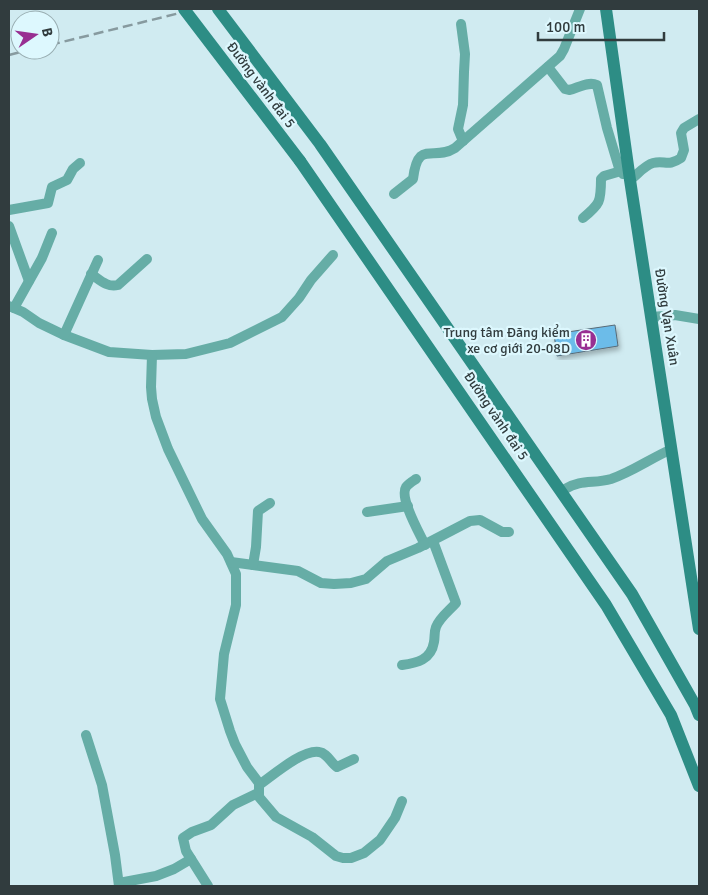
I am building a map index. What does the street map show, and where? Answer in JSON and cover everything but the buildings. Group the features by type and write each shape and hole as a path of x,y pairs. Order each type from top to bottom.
{"main road":[{"name":"Đường vành đai 5","path":"184,9 300,161 606,605 671,715 699,786"},
{"name":"Đường vành đai 5","path":"218,9 320,144 632,594 699,715"},
{"name":"Đường Vạn Xuân","path":"607,14 626,175 652,317 699,629"}],"street":[{"path":"394,194 413,179 414,167 420,156 431,152 451,150 560,56 580,9"},
{"path":"461,24 465,54 463,105 458,129 463,141"},
{"path":"548,67 565,89 569,90 594,83 597,85 607,128 626,175"},
{"path":"583,218 599,202 601,179 604,176 626,175 651,163 669,164 681,158 684,150 681,133 684,128 699,119"},
{"path":"9,210 48,204 52,187 67,180 73,169 80,164"},
{"path":"9,226 29,281"},
{"path":"52,233 42,258 11,307 64,335 110,352 152,355 186,354 230,343 282,317 333,255"},
{"path":"91,274 107,284 112,286 118,285 146,259"},
{"path":"64,335 98,260"},
{"path":"652,317 675,316 699,319"},
{"path":"152,355 152,399 156,418 168,450 202,519 220,542 232,562 236,574 236,605 224,654 220,699 230,731 258,789 259,797 276,817 312,837 336,856 343,858 351,858 364,853 380,840 395,818 402,800"},
{"path":"565,489 573,484 609,479 672,449"},
{"path":"402,665 416,664 429,655 433,646 436,625 456,602 429,543 410,516 404,491 416,479"},
{"path":"253,565 258,512 270,503"},
{"path":"366,512 408,506"},
{"path":"232,562 298,571 321,583 351,583 366,579 387,561 475,520 480,520 502,532 509,532"},
{"path":"86,735 102,785 119,885 174,870 191,859"},
{"path":"208,886 191,859 184,843 183,838 186,835 211,825 289,764 313,752 324,754 338,767 354,759"}],"railway":[{"path":"60,43 196,9"}],"place":[{"name":"Trung tâm Đăng kiểm xe cơ giới 20-08D","path":"586,340"}]}
